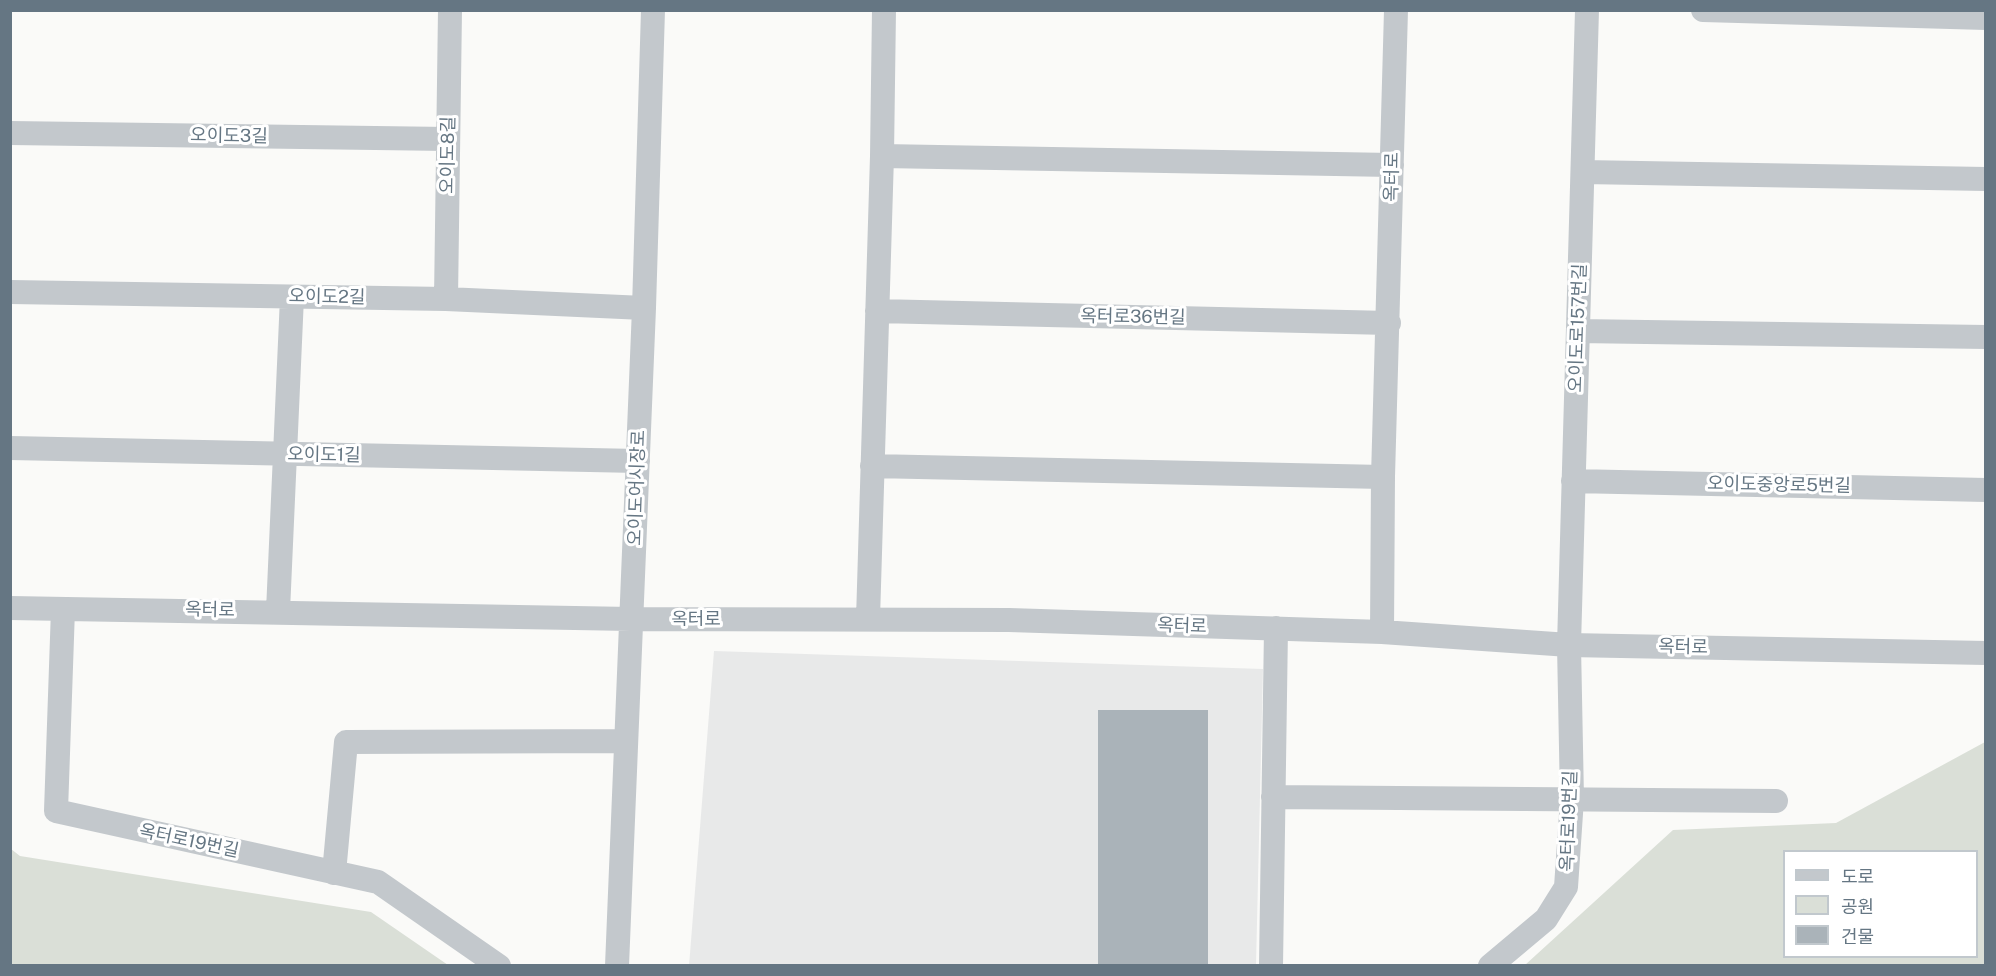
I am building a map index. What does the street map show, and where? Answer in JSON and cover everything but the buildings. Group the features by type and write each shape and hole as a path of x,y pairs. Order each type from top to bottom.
{"street":[{"name":"오이도8길","path":"446,299 450,10"},
{"name":"오이도어시장로","path":"617,966 644,308 653,10"},
{"path":"868,619 882,156 884,10"},
{"name":"옥터로","path":"1382,632 1383,477 1396,10"},
{"name":"오이도로157번길","path":"1569,645 1587,10"},
{"path":"1703,10 1986,18"},
{"name":"오이도3길","path":"10,133 448,139"},
{"path":"882,156 1392,165"},
{"path":"1583,172 1986,179"},
{"name":"오이도2길","path":"10,292 446,299 644,308"},
{"path":"278,611 292,297"},
{"name":"옥터로36번길","path":"877,312 1389,323"},
{"path":"1578,331 1986,337"},
{"name":"오이도1길","path":"10,448 638,461"},
{"path":"872,466 1383,477"},
{"name":"오이도중앙로5번길","path":"1573,480 1986,490"},
{"name":"옥터로","path":"10,608 631,619 1009,620 1382,632 1569,645 1986,653"},
{"name":"옥터로19번길","path":"63,609 56,812 378,882 499,966"},
{"path":"1271,966 1276,628"},
{"name":"옥터로19번길","path":"1491,966 1546,919 1566,887 1572,799 1569,645"},
{"path":"334,873 346,742 626,741"},
{"path":"1273,797 1776,801"}],"shaded area":[{"path":"714,651 1263,669 1256,965 689,966"}],"green space":[{"path":"1985,742 1985,965 1525,965 1673,830 1836,823"},
{"path":"11,849 20,856 371,912 448,965 11,965"}]}
